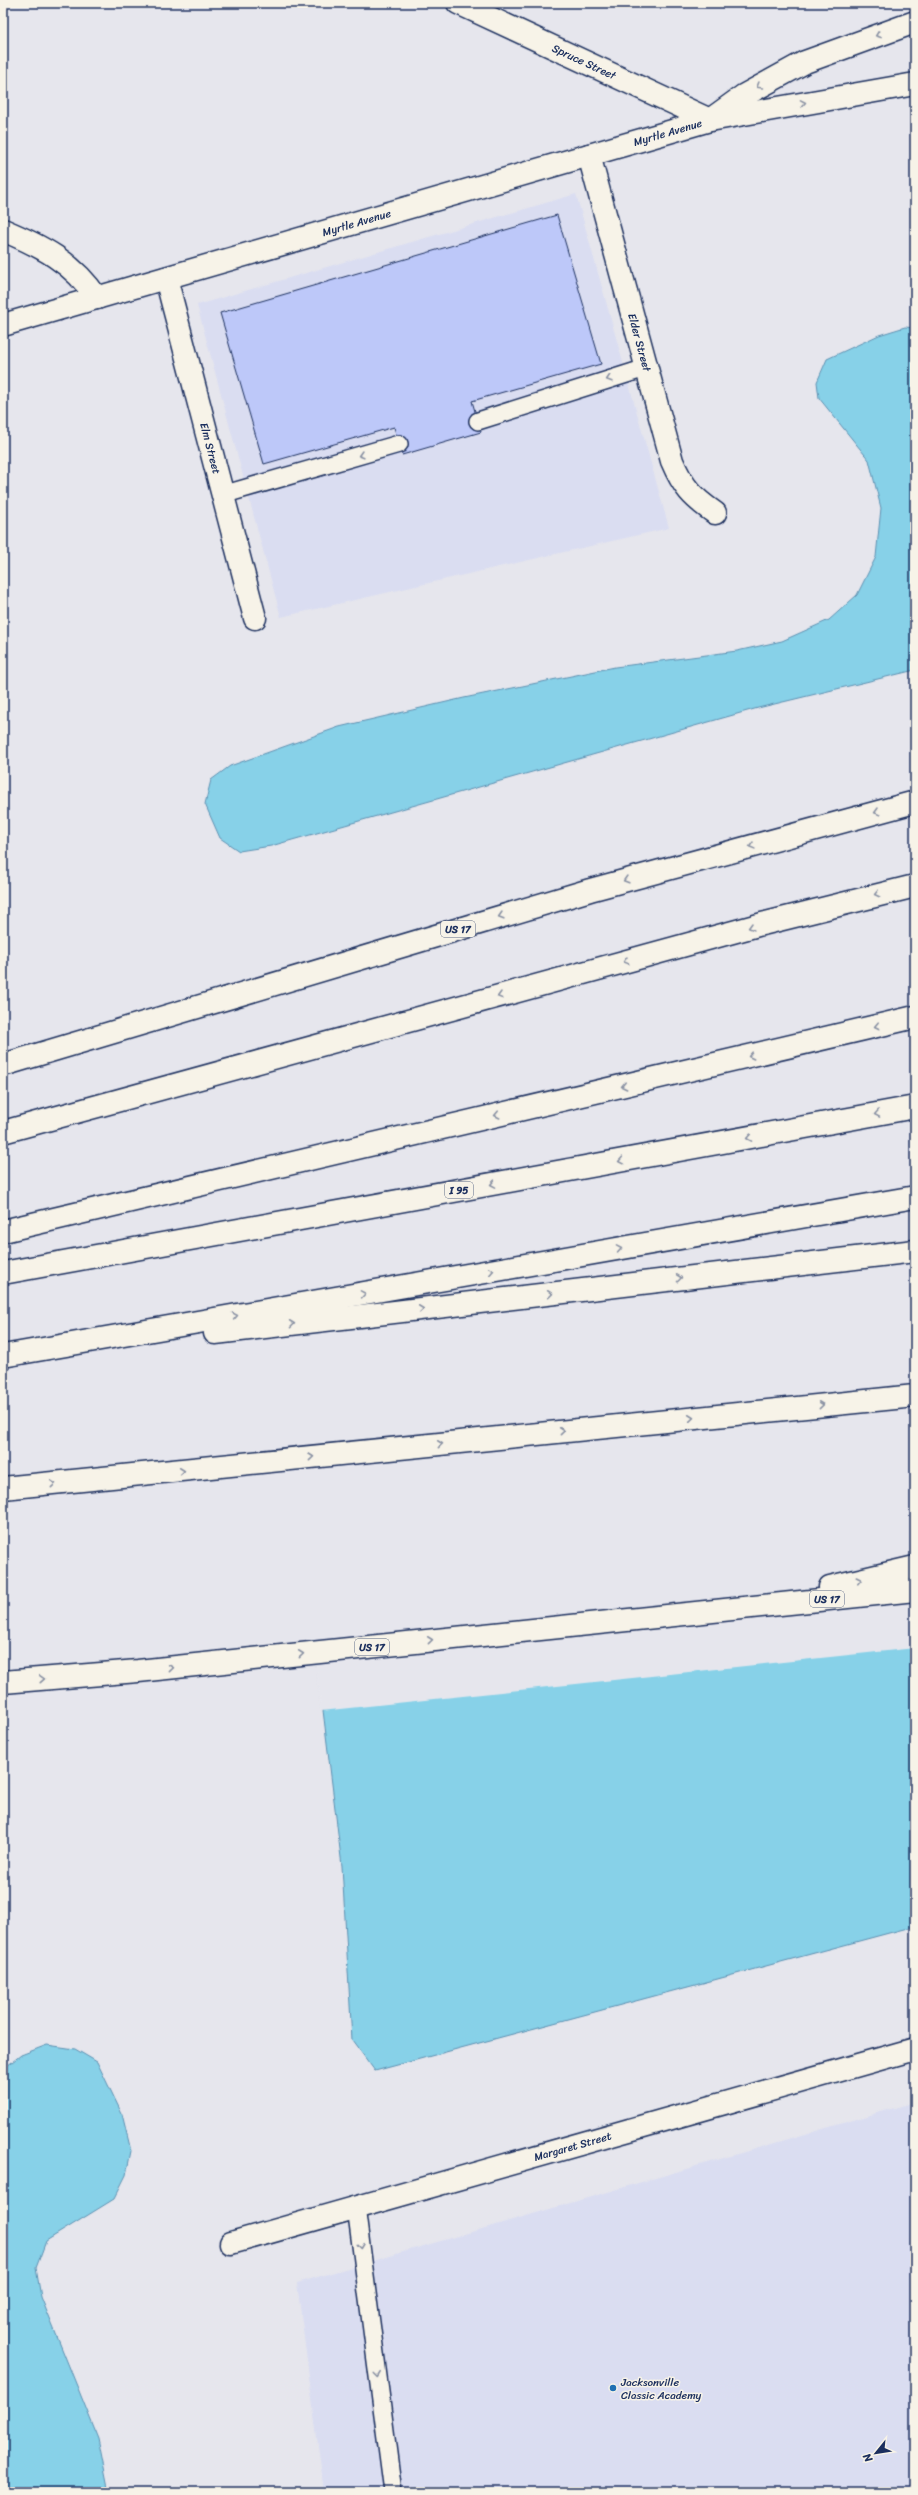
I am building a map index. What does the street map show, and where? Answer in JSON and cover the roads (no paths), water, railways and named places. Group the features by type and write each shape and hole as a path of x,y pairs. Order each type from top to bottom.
{"main road":[{"name":"Spruce Street","path":"458,3 710,120"},
{"name":"Myrtle Avenue","path":"710,120 743,96 806,62 915,22"},
{"name":"Myrtle Avenue","path":"3,326 710,120 915,84"},
{"name":"Elder Street","path":"588,155 672,461 681,481 694,498 715,513"},
{"path":"3,230 37,245 62,259 82,277 97,298"},
{"name":"Elm Street","path":"166,278 255,618"},
{"name":"US 17","path":"3,1065 590,890 915,802"},
{"path":"3,1132 762,924 915,886"},
{"path":"3,1230 915,1017"},
{"name":"I 95","path":"3,1273 915,1107"},
{"path":"3,1357 915,1197"},
{"path":"3,1357 915,1251"},
{"path":"8,1488 915,1396"},
{"path":"740,1608 915,1567"},
{"name":"US 17","path":"3,1682 138,1671 915,1590"},
{"name":"Margaret Street","path":"230,2243 915,2049"}],"lane":[{"path":"478,421 646,368"},
{"path":"222,495 399,444"},
{"path":"356,2207 393,2492"}],"water":[{"path":"905,327 915,328 915,670 758,708 271,846 239,851 220,838 205,804 211,780 230,766 339,727 464,698 615,667 737,651 782,641 829,620 857,595 876,557 881,508 869,460 819,398 817,382 827,359 879,335"},
{"path":"915,1581 915,1926 375,2071 352,2040 342,1866 317,1661"},
{"path":"47,2045 75,2049 97,2062 122,2114 131,2151 126,2175 114,2199 46,2241 36,2268 41,2297 98,2438 109,2492 3,2492 3,2069 21,2055"}],"place":[{"name":"Jacksonville Classic Academy","path":"613,2388"}]}
